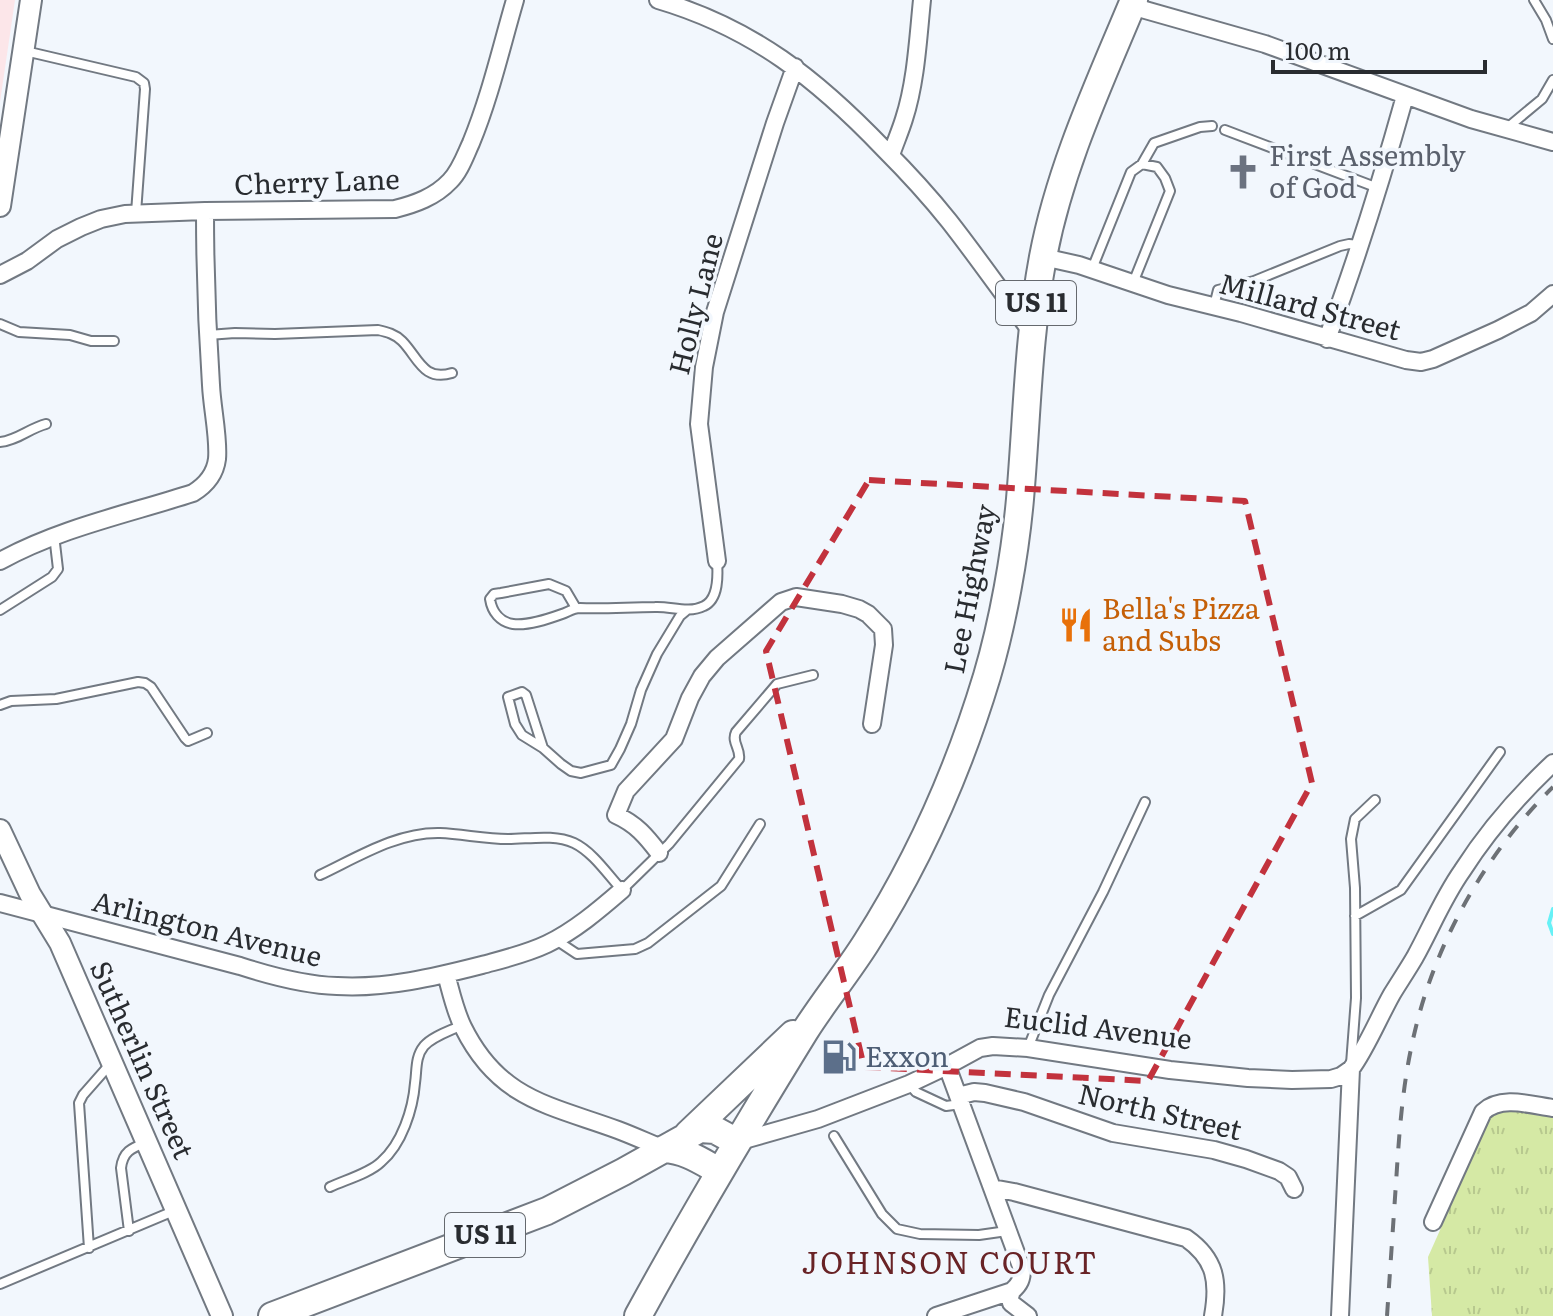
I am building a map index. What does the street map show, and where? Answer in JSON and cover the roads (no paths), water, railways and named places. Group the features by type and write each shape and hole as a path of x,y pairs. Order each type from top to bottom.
{"main road":[{"name":"Lee Highway","path":"638,1316 719,1171 820,1008 868,941 935,817 955,768 988,673 1001,619 1016,531 1033,334 1043,257 1071,154 1133,3"},
{"path":"688,1134 820,1008"},
{"path":"688,1134 700,1129 715,1130 737,1142"},
{"name":"US 11","path":"272,1316 547,1211 688,1134"},
{"path":"664,1149 684,1152 719,1171"}],"street":[{"path":"0,206 31,0"},
{"name":"Cherry Lane","path":"0,275 27,261 57,239 101,219 136,213 395,209 434,195 452,179 467,152 488,95 515,0"},
{"path":"658,0 728,27 795,67 822,88 891,155 950,222 1033,334"},
{"path":"891,155 905,118 912,86 922,0"},
{"path":"1133,3 1265,44 1471,119 1553,142"},
{"name":"Holly Lane","path":"717,561 699,424 704,367 715,312 795,67"},
{"path":"1327,339 1361,246 1405,96"},
{"path":"0,561 54,535 193,493 209,481 215,471 217,455 205,277 205,211"},
{"name":"Millard Street","path":"1043,257 1168,295 1421,362 1498,330 1531,313 1553,294"},
{"path":"659,853 640,829 616,815 624,796 674,739 702,676 717,658 781,602 801,598 842,604 859,609 878,622 885,634 872,724"},
{"path":"1340,1316 1351,1069 1461,871 1527,789 1553,763"},
{"name":"Sutherlin Street","path":"0,830 30,894 60,943 222,1316"},
{"name":"Arlington Avenue","path":"0,903 271,975 338,986 377,985 446,974 518,955 556,939 622,890"},
{"path":"446,974 462,1025 474,1047 511,1086 544,1105 664,1149"},
{"name":"Euclid Avenue","path":"737,1142 818,1119 909,1084 980,1048 993,1046 1248,1078 1331,1079 1351,1069"},
{"path":"936,1316 1012,1291 1022,1277 1022,1269 947,1066"},
{"name":"North Street","path":"959,1100 974,1092 985,1093 1024,1102 1113,1133 1214,1150 1279,1171 1288,1177 1294,1189"},
{"path":"1433,1222 1465,1149 1488,1107 1506,1102 1553,1108"},
{"path":"992,1188 1186,1238 1206,1256 1212,1268 1216,1297 1213,1316"},
{"path":"1012,1291 1011,1303 1028,1316"}],"lane":[{"path":"1534,0 1553,39"},
{"path":"24,50 136,77 144,83 136,213"},
{"path":"1507,128 1542,99 1553,80"},
{"path":"1092,270 1131,172 1142,164 1154,143 1200,127 1212,126"},
{"path":"1225,130 1379,188"},
{"path":"1133,283 1170,191 1157,167 1142,164"},
{"path":"1214,307 1218,290 1254,281 1340,246 1361,246"},
{"path":"0,324 19,332 114,341"},
{"path":"208,335 378,330 401,340 424,369 432,374 452,373"},
{"path":"0,442 46,424"},
{"path":"0,610 52,577 58,569 54,535"},
{"path":"543,748 526,695 522,692 508,697 515,724 522,735 571,771 581,773 611,765 631,724 641,690 657,654 680,616 704,606 714,595 717,561"},
{"path":"576,608 566,591 549,584 494,594 490,599 498,618 512,624 527,623 576,608 664,607 686,611"},
{"path":"320,875 387,843 428,834 507,839 526,837 574,843 586,850 622,890 659,853 739,759 734,740 736,732 777,684 813,675"},
{"path":"0,705 11,701 56,699 138,682 151,687 188,741 207,733"},
{"path":"1355,916 1401,890 1500,752"},
{"path":"1351,1069 1356,998 1355,888 1351,839 1355,819 1375,800"},
{"path":"1028,1048 1049,995 1103,892 1145,802"},
{"path":"556,939 577,954 635,949 648,943 721,886 760,824"},
{"path":"330,1187 381,1163 403,1130 411,1105 418,1056 423,1047 462,1025"},
{"path":"89,1248 79,1103 113,1062"},
{"path":"909,1084 916,1092 946,1106 959,1100"},
{"path":"834,1136 882,1214 897,1229 920,1234 979,1235 1008,1231"},
{"path":"129,1231 122,1158 131,1148 147,1142"},
{"path":"0,1284 177,1210"}],"waterway":[{"path":"1553,909 1549,923 1553,934"}],"railway":[{"path":"1387,1316 1401,1113 1421,1008 1447,939 1483,873 1504,843 1553,787"}],"place":[{"name":"First Assembly of God","path":"1243,172"},
{"name":"Bella's Pizza and Subs","path":"1076,625"},
{"name":"Exxon","path":"839,1057"}],"district":[{"name":"JOHNSON COURT","path":"950,1264"}]}
